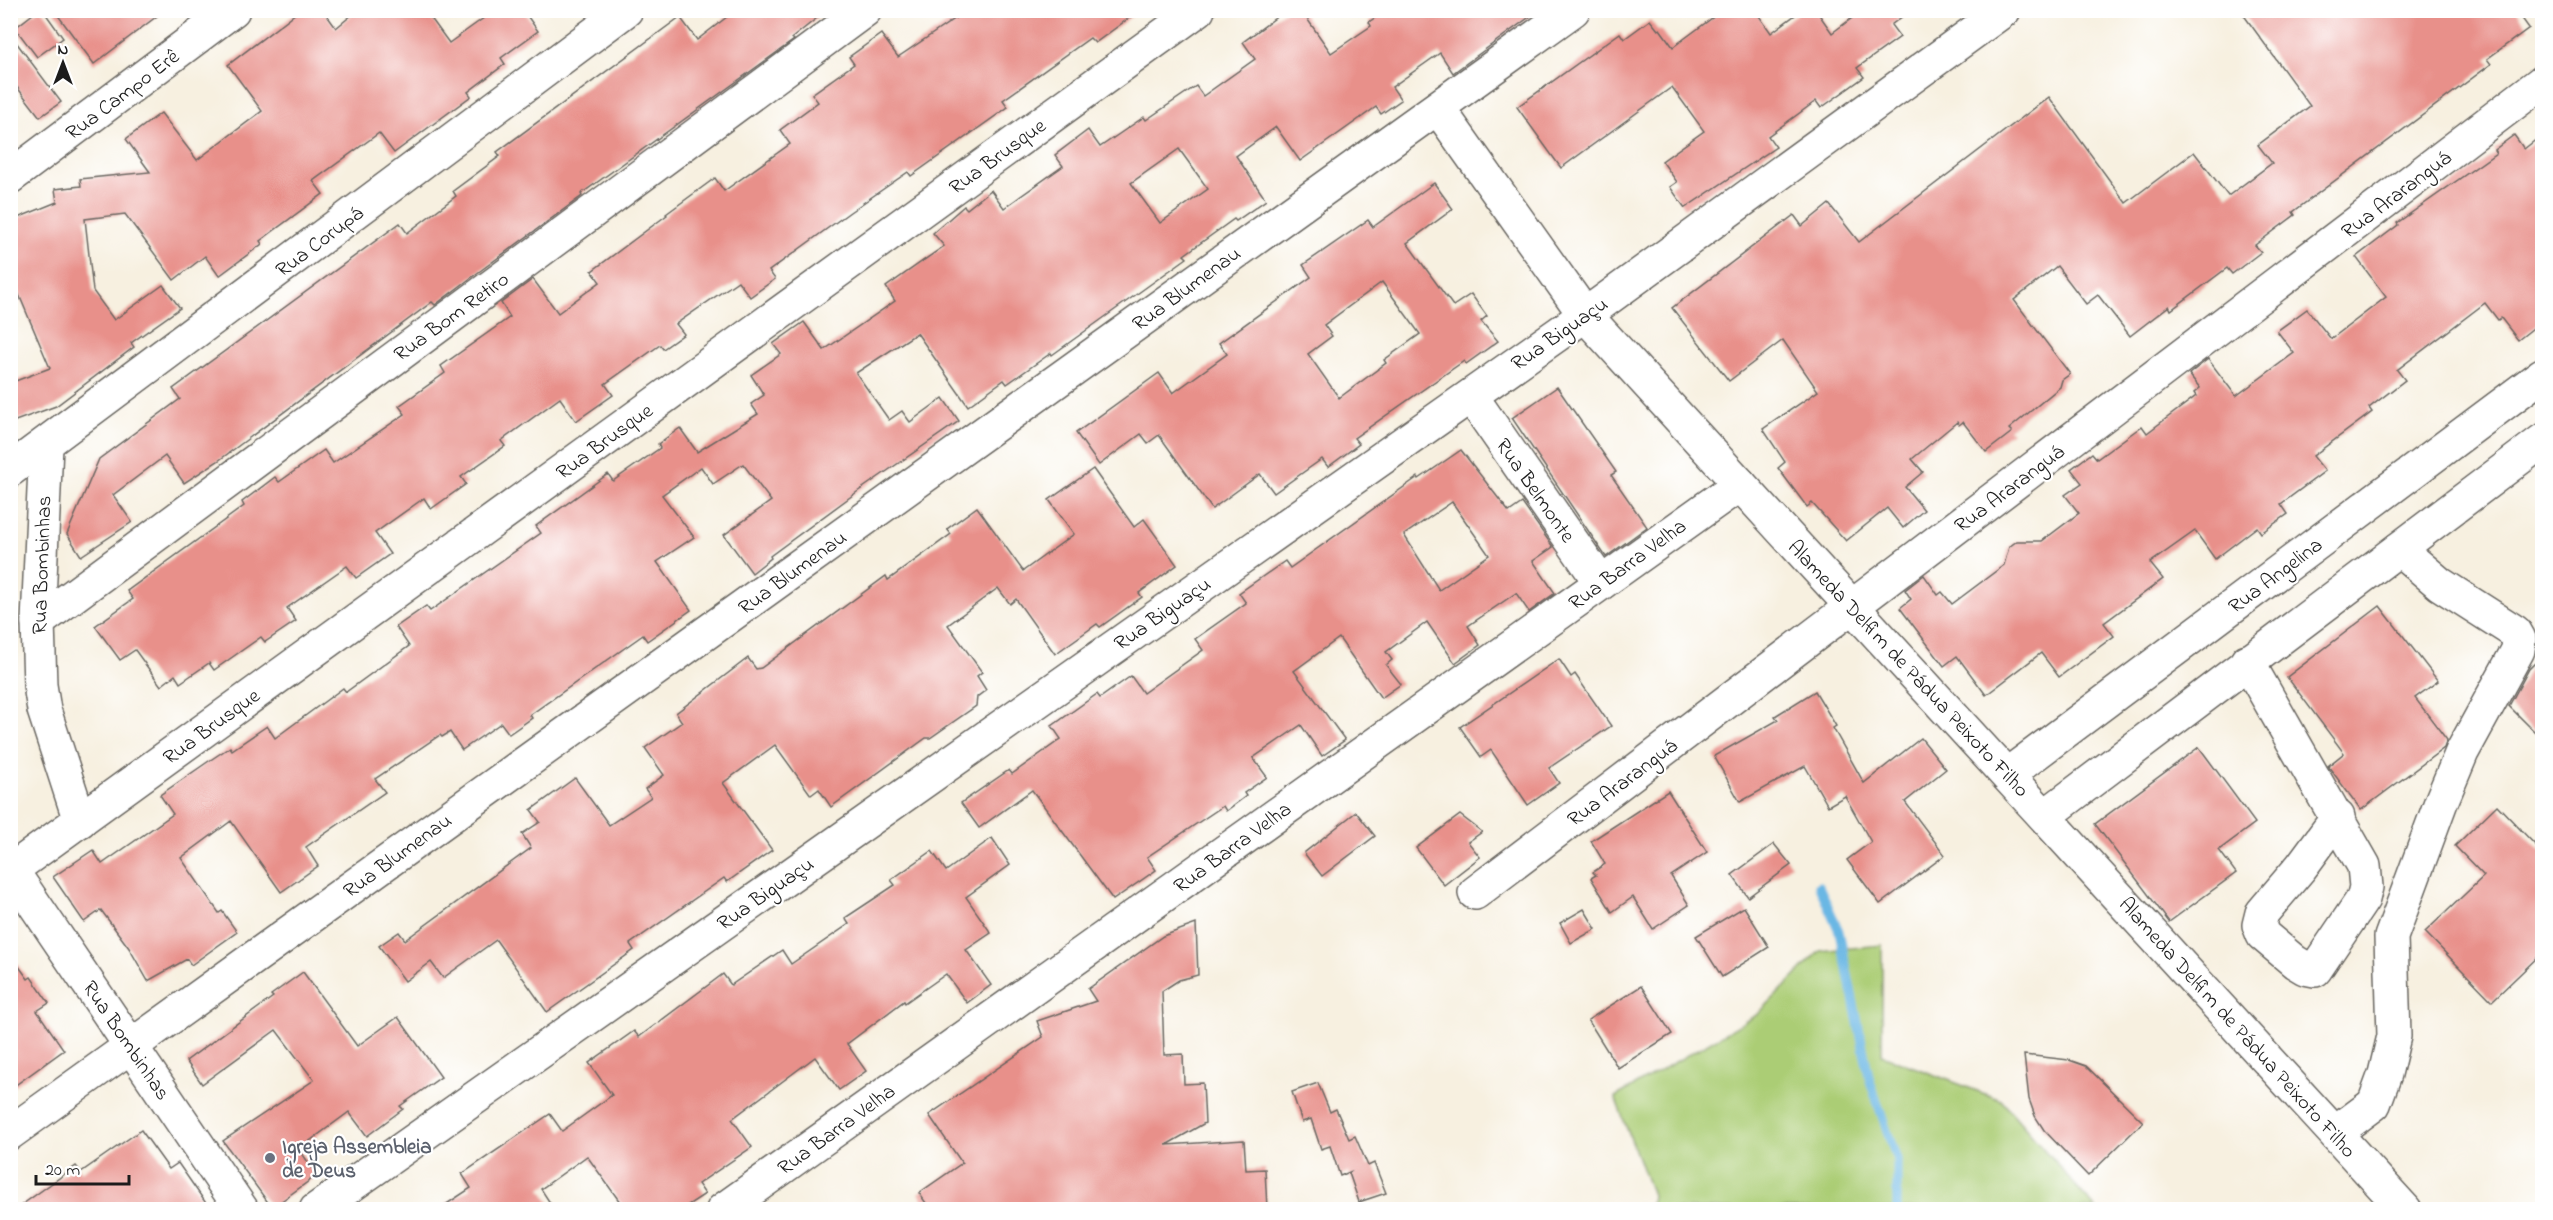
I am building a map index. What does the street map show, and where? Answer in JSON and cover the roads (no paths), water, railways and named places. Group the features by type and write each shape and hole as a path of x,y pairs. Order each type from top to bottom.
{"street":[{"name":"Rua Campo Erê","path":"10,177 233,10"},
{"name":"Rua Corupá","path":"10,470 46,446 626,10"},
{"name":"Rua Bom Retiro","path":"38,622 865,10"},
{"name":"Rua Brusque","path":"11,871 1198,10"},
{"name":"Rua Blumenau","path":"10,1133 1573,10"},
{"name":"Rua Biguaçu","path":"316,1209 1586,315 2004,10"},
{"name":"Rua Araranguá","path":"1475,893 2542,82"},
{"name":"Alameda Delfim de Pádua Peixoto Filho","path":"1438,108 1586,315 2405,1209"},
{"name":"Rua Angelina","path":"2007,775 2542,375"},
{"name":"Rua Belmonte","path":"1471,396 1601,583"},
{"path":"2045,816 2542,441"},
{"name":"Rua Bombinhas","path":"46,446 38,661 44,710 80,821"},
{"name":"Rua Barra Velha","path":"723,1209 1740,484"},
{"path":"2335,1133 2374,1104 2394,1036 2391,937 2441,802 2463,752 2518,650 2519,639 2515,632 2440,585 2399,549"},
{"path":"2247,662 2338,817"},
{"name":"Rua Bombinhas","path":"11,871 242,1209"}],"waterway":[{"path":"1819,886 1839,931 1870,1081 1897,1160 1897,1210"}],"place":[{"name":"Igreja Assembleia de Deus","path":"270,1158"}]}
